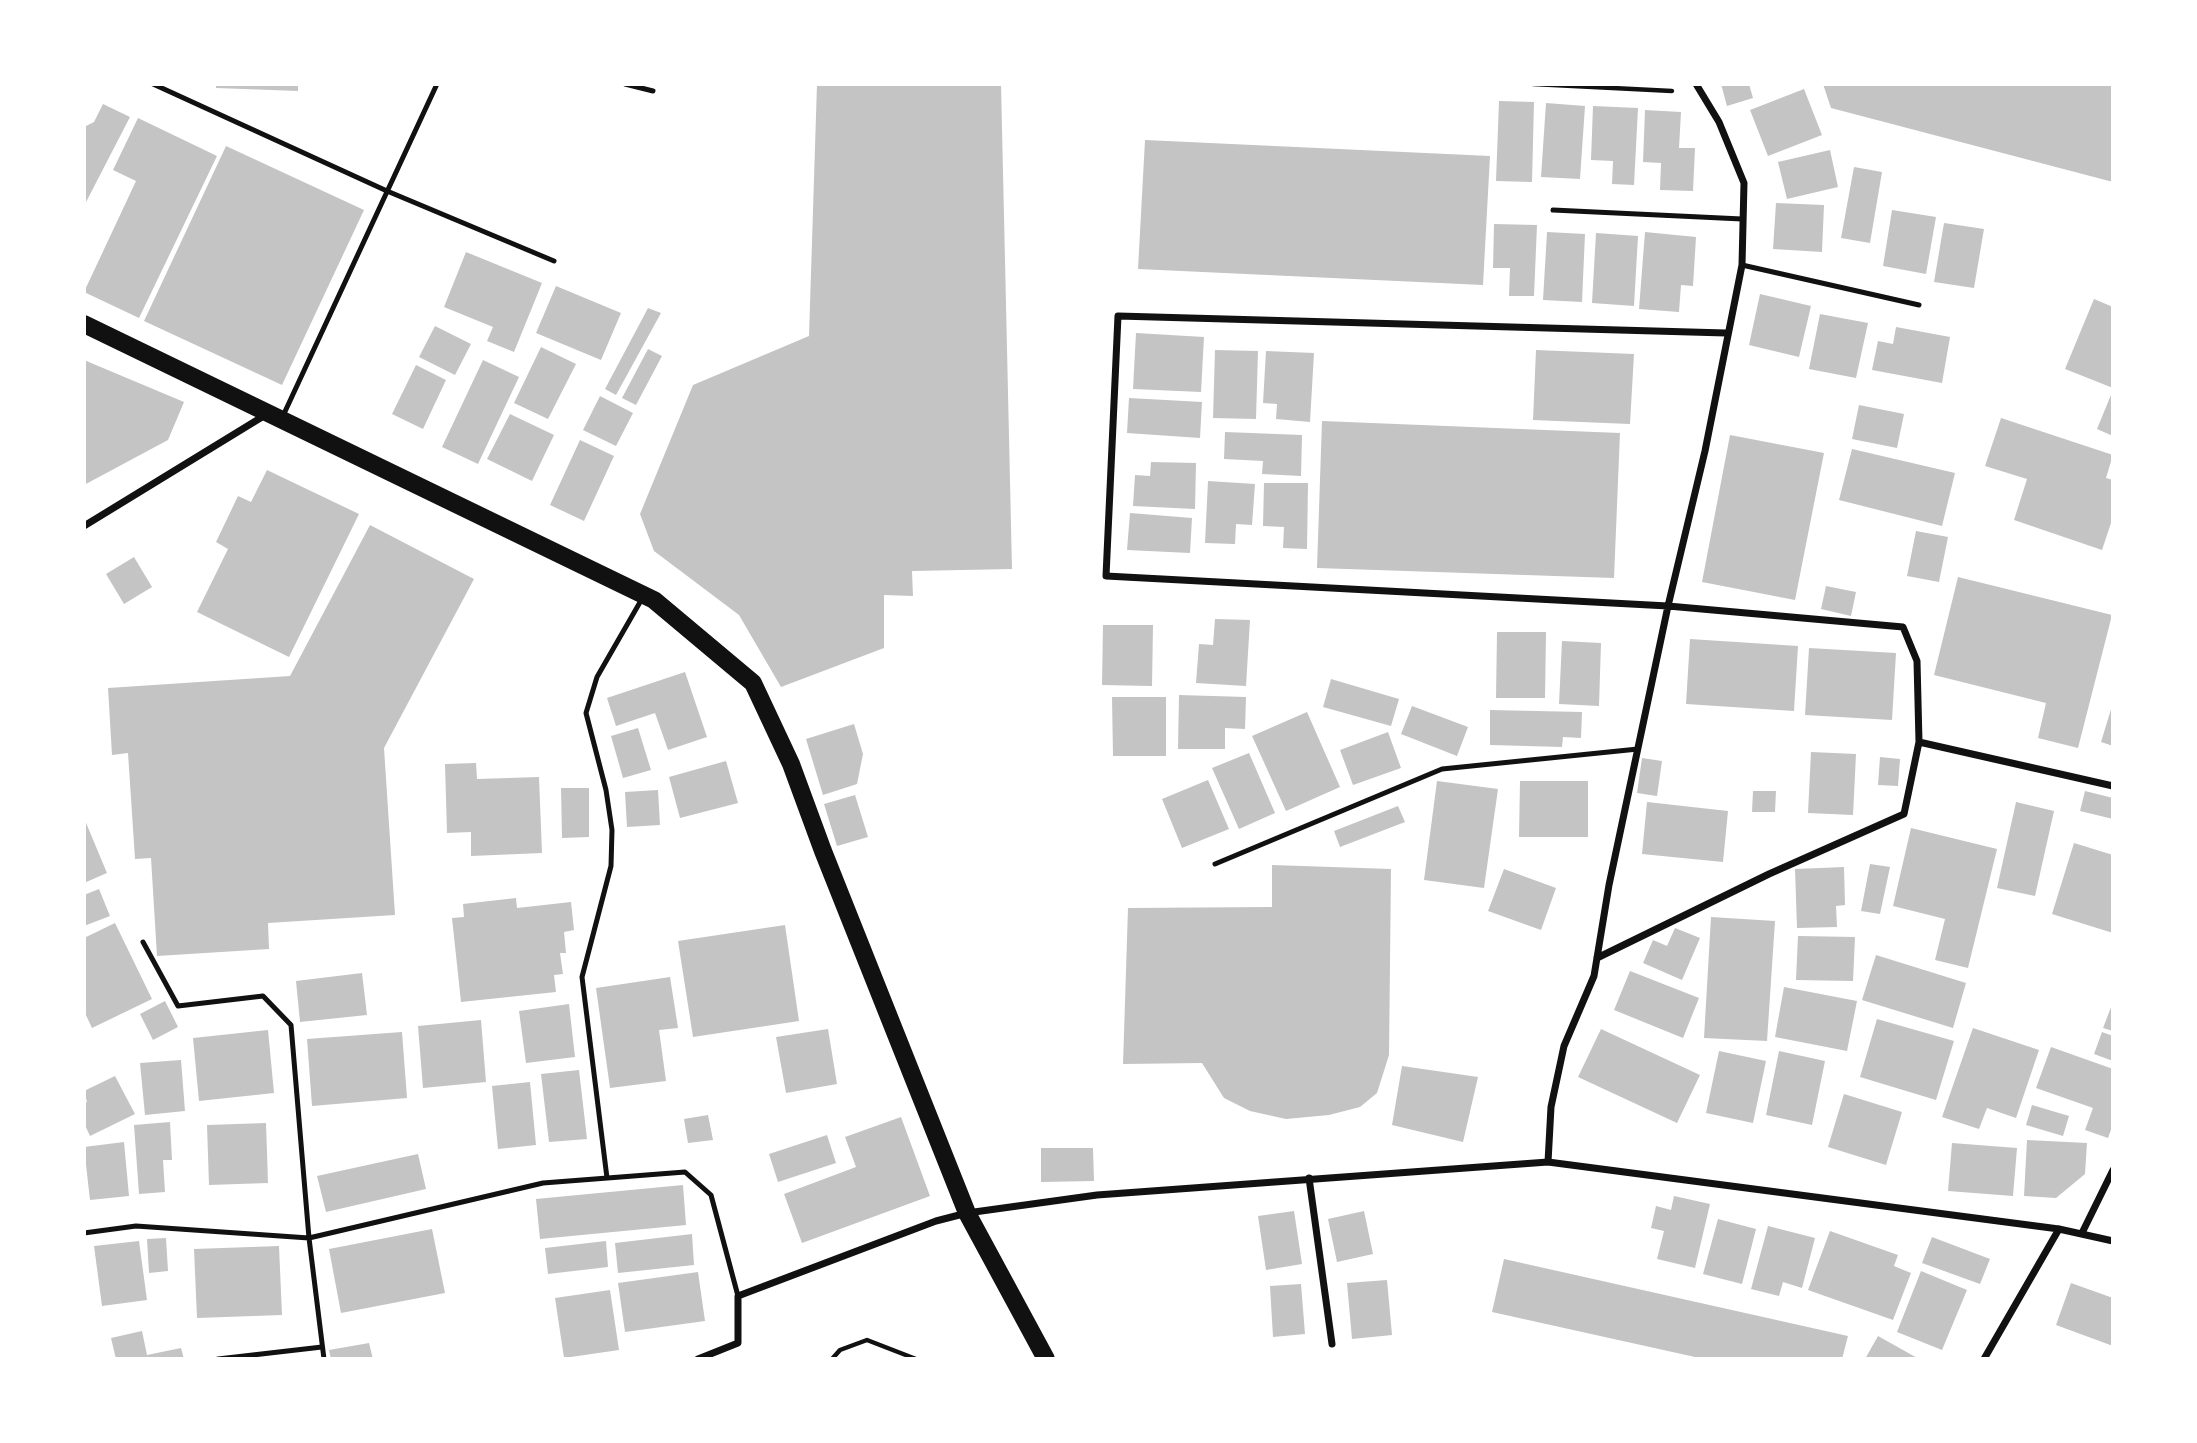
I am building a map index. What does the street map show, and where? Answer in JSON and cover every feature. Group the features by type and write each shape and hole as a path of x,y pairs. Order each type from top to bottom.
{"main road":[{"path":"84,324 645,595 753,683 791,764 967,1213 1046,1359"}],"street":[{"path":"1548,1162 1550,1107 1564,1046 1594,976 1638,749 1705,451 1741,265 1744,183 1719,122 1696,84"},
{"path":"1597,958 1769,874 1903,814 1919,742 1917,661 1903,627 1668,606 1106,576 1118,316 1726,333"},
{"path":"84,526 276,415"},
{"path":"1919,742 2113,786"},
{"path":"698,1359 738,1343 738,1296 936,1222 967,1213 1097,1195 1548,1162 2059,1229 2113,1241"},
{"path":"2082,1233 2113,1170"},
{"path":"1309,1178 1332,1344"},
{"path":"1984,1359 2059,1229"}],"lane":[{"path":"153,84 387,191 554,261"},
{"path":"276,415 387,191 436,84"},
{"path":"625,84 653,91"},
{"path":"1553,210 1742,219"},
{"path":"1741,265 1919,305"},
{"path":"607,1178 583,1003 582,977 611,866 612,830 606,790 586,713 597,677 645,595"},
{"path":"1215,864 1442,769 1638,749"},
{"path":"144,942 178,1006 262,996 291,1025 324,1359"},
{"path":"84,1233 136,1226 310,1238 543,1183 685,1172 711,1195 738,1296"},
{"path":"218,1359 322,1347"}],"path":[{"path":"1532,84 1701,92"},
{"path":"832,1359 840,1350 867,1340 916,1359"}],"building":[{"path":"216,84 298,84 298,91 216,88"},
{"path":"817,84 1001,84 1012,569 912,571 913,596 884,595 884,648 781,687 739,615 654,551 640,514 693,385 809,336"},
{"path":"1721,84 1749,84 1753,98 1727,106"},
{"path":"1823,84 2113,84 2113,182 1831,108"},
{"path":"1804,89 1822,135 1768,156 1750,110"},
{"path":"1499,101 1534,102 1532,182 1496,181"},
{"path":"1546,103 1585,106 1580,179 1541,177"},
{"path":"103,104 130,117 84,206 84,127 94,122"},
{"path":"1593,106 1638,108 1634,185 1612,184 1613,161 1591,160"},
{"path":"1645,110 1681,112 1679,148 1695,148 1693,191 1660,190 1661,163 1643,162"},
{"path":"138,118 217,156 139,318 84,292 136,181 113,170"},
{"path":"1145,140 1490,156 1483,285 1138,269"},
{"path":"226,146 364,210 282,385 144,321"},
{"path":"1830,150 1838,187 1787,199 1778,162"},
{"path":"1854,167 1882,172 1870,243 1841,238"},
{"path":"1776,203 1824,205 1822,252 1773,249"},
{"path":"1892,210 1936,217 1926,274 1883,266"},
{"path":"1944,223 1984,229 1974,288 1934,282"},
{"path":"1494,224 1537,225 1534,296 1509,296 1510,268 1493,268"},
{"path":"1547,232 1585,234 1582,302 1543,300"},
{"path":"1645,232 1696,237 1693,286 1681,285 1679,312 1639,309"},
{"path":"1596,233 1638,236 1634,306 1592,303"},
{"path":"466,252 542,283 514,352 487,341 493,327 444,307"},
{"path":"556,286 621,313 601,360 536,333"},
{"path":"1760,294 1811,306 1799,357 1749,345"},
{"path":"2094,299 2113,307 2113,388 2065,369"},
{"path":"648,308 661,313 616,395 605,389"},
{"path":"1820,314 1868,323 1856,378 1809,369"},
{"path":"435,326 471,344 455,375 419,357"},
{"path":"1896,327 1950,337 1942,383 1872,370 1878,341 1893,344"},
{"path":"1136,333 1204,337 1201,392 1133,389"},
{"path":"541,347 576,364 548,419 514,403"},
{"path":"648,349 662,356 636,405 622,398"},
{"path":"1215,350 1258,351 1256,419 1213,418"},
{"path":"1536,350 1634,354 1630,424 1533,420"},
{"path":"1266,351 1314,353 1310,422 1276,419 1277,404 1263,403"},
{"path":"84,360 184,402 168,440 84,485"},
{"path":"483,360 519,377 478,464 442,447"},
{"path":"416,365 446,380 423,429 392,414"},
{"path":"2113,390 2113,436 2097,429"},
{"path":"600,396 633,413 616,446 583,430"},
{"path":"1129,398 1202,402 1200,438 1127,433"},
{"path":"1859,405 1904,414 1897,448 1852,439"},
{"path":"510,414 554,435 532,481 487,459"},
{"path":"2001,418 2113,455 2106,478 2113,480 2113,517 2102,550 2014,520 2027,479 1985,466"},
{"path":"1322,421 1620,433 1614,578 1317,568"},
{"path":"1225,432 1302,435 1301,476 1262,474 1263,461 1224,459"},
{"path":"1730,435 1824,453 1795,600 1702,582"},
{"path":"580,440 614,456 584,521 550,505"},
{"path":"1852,449 1955,473 1942,526 1839,500"},
{"path":"1151,462 1196,463 1195,509 1133,506 1135,475 1150,476"},
{"path":"267,470 359,514 289,657 197,612 228,549 216,542 238,496 251,502"},
{"path":"1208,481 1255,484 1252,525 1236,524 1235,544 1205,543"},
{"path":"1264,483 1308,483 1307,549 1283,548 1284,527 1263,526"},
{"path":"1130,513 1192,518 1190,553 1127,550"},
{"path":"370,525 474,579 384,748 395,915 268,923 269,949 157,956 151,858 135,859 128,753 112,755 108,688 290,676"},
{"path":"1916,531 1948,537 1939,582 1907,576"},
{"path":"134,557 152,587 124,604 106,574"},
{"path":"1958,577 2112,615 2078,748 2038,738 2046,703 1934,675"},
{"path":"1826,586 1856,592 1851,616 1821,609"},
{"path":"1215,619 1250,620 1246,686 1196,683 1199,644 1213,645"},
{"path":"1103,625 1153,625 1152,686 1102,685"},
{"path":"1497,632 1546,632 1545,698 1496,698"},
{"path":"1690,639 1798,646 1794,711 1686,704"},
{"path":"1562,641 1601,643 1599,706 1559,704"},
{"path":"1809,648 1896,653 1892,720 1805,715"},
{"path":"685,672 707,737 668,750 655,713 616,726 607,698"},
{"path":"1331,679 1399,699 1391,726 1323,707"},
{"path":"1179,695 1246,697 1245,729 1225,728 1225,749 1178,749"},
{"path":"1112,697 1166,697 1166,756 1113,756"},
{"path":"1412,706 1468,727 1457,756 1401,734"},
{"path":"2113,706 2113,746 2101,742"},
{"path":"1490,710 1582,712 1581,738 1563,737 1562,747 1490,745"},
{"path":"1307,712 1340,787 1286,811 1252,736"},
{"path":"854,724 863,754 857,784 823,795 806,739"},
{"path":"638,728 651,770 623,778 611,736"},
{"path":"1388,732 1401,768 1353,785 1340,750"},
{"path":"1811,752 1856,754 1853,815 1808,813"},
{"path":"1249,753 1275,813 1239,829 1212,768"},
{"path":"1880,757 1900,759 1898,786 1878,785"},
{"path":"1642,758 1662,761 1657,796 1637,793"},
{"path":"726,761 738,803 680,818 669,777"},
{"path":"476,763 477,779 539,777 542,853 471,856 471,832 447,833 445,764"},
{"path":"1208,780 1229,829 1182,848 1162,799"},
{"path":"1437,781 1498,789 1484,888 1424,880"},
{"path":"1520,781 1588,781 1588,837 1519,837"},
{"path":"561,788 589,788 589,837 562,838"},
{"path":"658,790 660,825 627,827 625,792"},
{"path":"1753,791 1776,791 1775,812 1752,812"},
{"path":"2085,791 2113,798 2113,819 2080,811"},
{"path":"855,795 868,837 837,846 824,804"},
{"path":"1647,802 1728,811 1723,862 1642,854"},
{"path":"2016,802 2054,811 2035,896 1997,888"},
{"path":"1398,806 1405,822 1340,847 1334,831"},
{"path":"84,818 107,873 84,883"},
{"path":"1911,828 1997,849 1968,968 1935,960 1945,919 1893,906"},
{"path":"2074,843 2113,855 2113,933 2052,914"},
{"path":"1870,864 1890,867 1880,914 1861,911"},
{"path":"1272,865 1391,869 1389,1055 1377,1093 1360,1107 1329,1115 1286,1119 1250,1111 1224,1098 1202,1063 1123,1064 1128,908 1272,907"},
{"path":"1844,867 1845,905 1836,906 1837,927 1797,928 1795,869"},
{"path":"1504,869 1556,888 1541,930 1488,911"},
{"path":"99,889 110,916 84,926 84,895"},
{"path":"516,898 517,908 571,902 574,930 564,932 566,953 560,953 563,974 554,975 556,992 461,1002 452,918 464,917 463,904"},
{"path":"1711,917 1775,921 1767,1041 1704,1038"},
{"path":"115,923 152,999 92,1028 84,1011 84,938"},
{"path":"785,925 799,1021 693,1037 678,941"},
{"path":"1675,928 1700,938 1682,980 1643,963 1653,940 1667,946"},
{"path":"1798,936 1855,937 1853,981 1796,980"},
{"path":"1876,955 1966,983 1953,1028 1862,1000"},
{"path":"1630,971 1699,998 1683,1038 1614,1010"},
{"path":"362,973 367,1015 300,1022 296,981"},
{"path":"670,977 678,1028 659,1030 666,1081 610,1088 596,988"},
{"path":"1784,987 1857,1001 1847,1051 1775,1037"},
{"path":"165,1001 178,1027 153,1040 140,1014"},
{"path":"2113,1002 2113,1031 2103,1028"},
{"path":"569,1004 575,1057 526,1063 519,1011"},
{"path":"1877,1019 1954,1041 1936,1100 1860,1077"},
{"path":"481,1020 486,1082 423,1088 418,1026"},
{"path":"1973,1028 2039,1050 2016,1118 1987,1108 1979,1129 1942,1117"},
{"path":"828,1029 837,1084 786,1093 776,1037"},
{"path":"1601,1029 1700,1075 1677,1123 1578,1077"},
{"path":"268,1030 274,1093 199,1101 193,1038"},
{"path":"402,1032 407,1098 312,1106 307,1039"},
{"path":"2102,1032 2113,1036 2113,1061 2094,1054"},
{"path":"2051,1047 2113,1069 2113,1124 2108,1138 2085,1130 2093,1108 2036,1088"},
{"path":"1719,1051 1766,1061 1753,1123 1706,1113"},
{"path":"1779,1051 1825,1061 1812,1125 1766,1115"},
{"path":"181,1060 185,1111 145,1115 140,1063"},
{"path":"1402,1066 1478,1077 1463,1142 1392,1125"},
{"path":"579,1070 587,1139 549,1142 541,1074"},
{"path":"115,1076 135,1114 90,1136 84,1123 84,1103 87,1102 84,1091"},
{"path":"530,1082 536,1145 498,1149 492,1086"},
{"path":"1844,1094 1902,1112 1886,1165 1828,1147"},
{"path":"2032,1105 2069,1116 2063,1136 2026,1125"},
{"path":"708,1115 713,1140 688,1143 684,1119"},
{"path":"901,1117 930,1196 802,1243 784,1194 856,1167 845,1137"},
{"path":"170,1122 172,1160 163,1160 165,1192 139,1194 134,1125"},
{"path":"266,1123 268,1183 209,1185 207,1125"},
{"path":"827,1135 836,1163 778,1182 769,1154"},
{"path":"2027,1140 2087,1143 2085,1174 2056,1198 2024,1196"},
{"path":"124,1142 129,1196 90,1200 84,1147"},
{"path":"1952,1143 2017,1148 2013,1196 1948,1191"},
{"path":"1041,1148 1093,1148 1094,1181 1041,1182"},
{"path":"418,1154 426,1189 326,1212 317,1176"},
{"path":"683,1185 686,1225 540,1239 536,1199"},
{"path":"1674,1196 1710,1204 1695,1268 1657,1259 1664,1231 1651,1228 1656,1206 1671,1210"},
{"path":"1294,1211 1302,1264 1266,1270 1258,1216"},
{"path":"1364,1211 1373,1254 1337,1262 1328,1219"},
{"path":"1718,1219 1756,1229 1742,1284 1703,1274"},
{"path":"1768,1226 1815,1238 1802,1288 1783,1282 1779,1296 1751,1289"},
{"path":"432,1229 445,1293 341,1313 329,1249"},
{"path":"1830,1231 1898,1255 1894,1266 1911,1273 1893,1320 1808,1290"},
{"path":"692,1234 694,1265 618,1273 615,1243"},
{"path":"1932,1237 1990,1259 1980,1284 1922,1263"},
{"path":"166,1238 168,1271 149,1273 147,1239"},
{"path":"139,1241 147,1300 102,1306 94,1246"},
{"path":"606,1241 608,1267 548,1274 545,1248"},
{"path":"279,1246 282,1315 197,1318 194,1249"},
{"path":"1504,1259 1848,1336 1842,1359 1704,1359 1492,1312"},
{"path":"1921,1271 1967,1290 1942,1350 1897,1332"},
{"path":"698,1272 705,1321 625,1332 618,1283"},
{"path":"1387,1280 1392,1335 1352,1339 1347,1283"},
{"path":"2071,1283 2113,1298 2113,1346 2056,1325"},
{"path":"1301,1284 1305,1334 1273,1337 1270,1286"},
{"path":"610,1290 619,1350 564,1358 555,1298"},
{"path":"142,1331 147,1355 181,1348 184,1359 116,1359 111,1338"},
{"path":"1878,1336 1919,1359 1865,1359"},
{"path":"369,1343 373,1359 331,1359 329,1350"}]}
